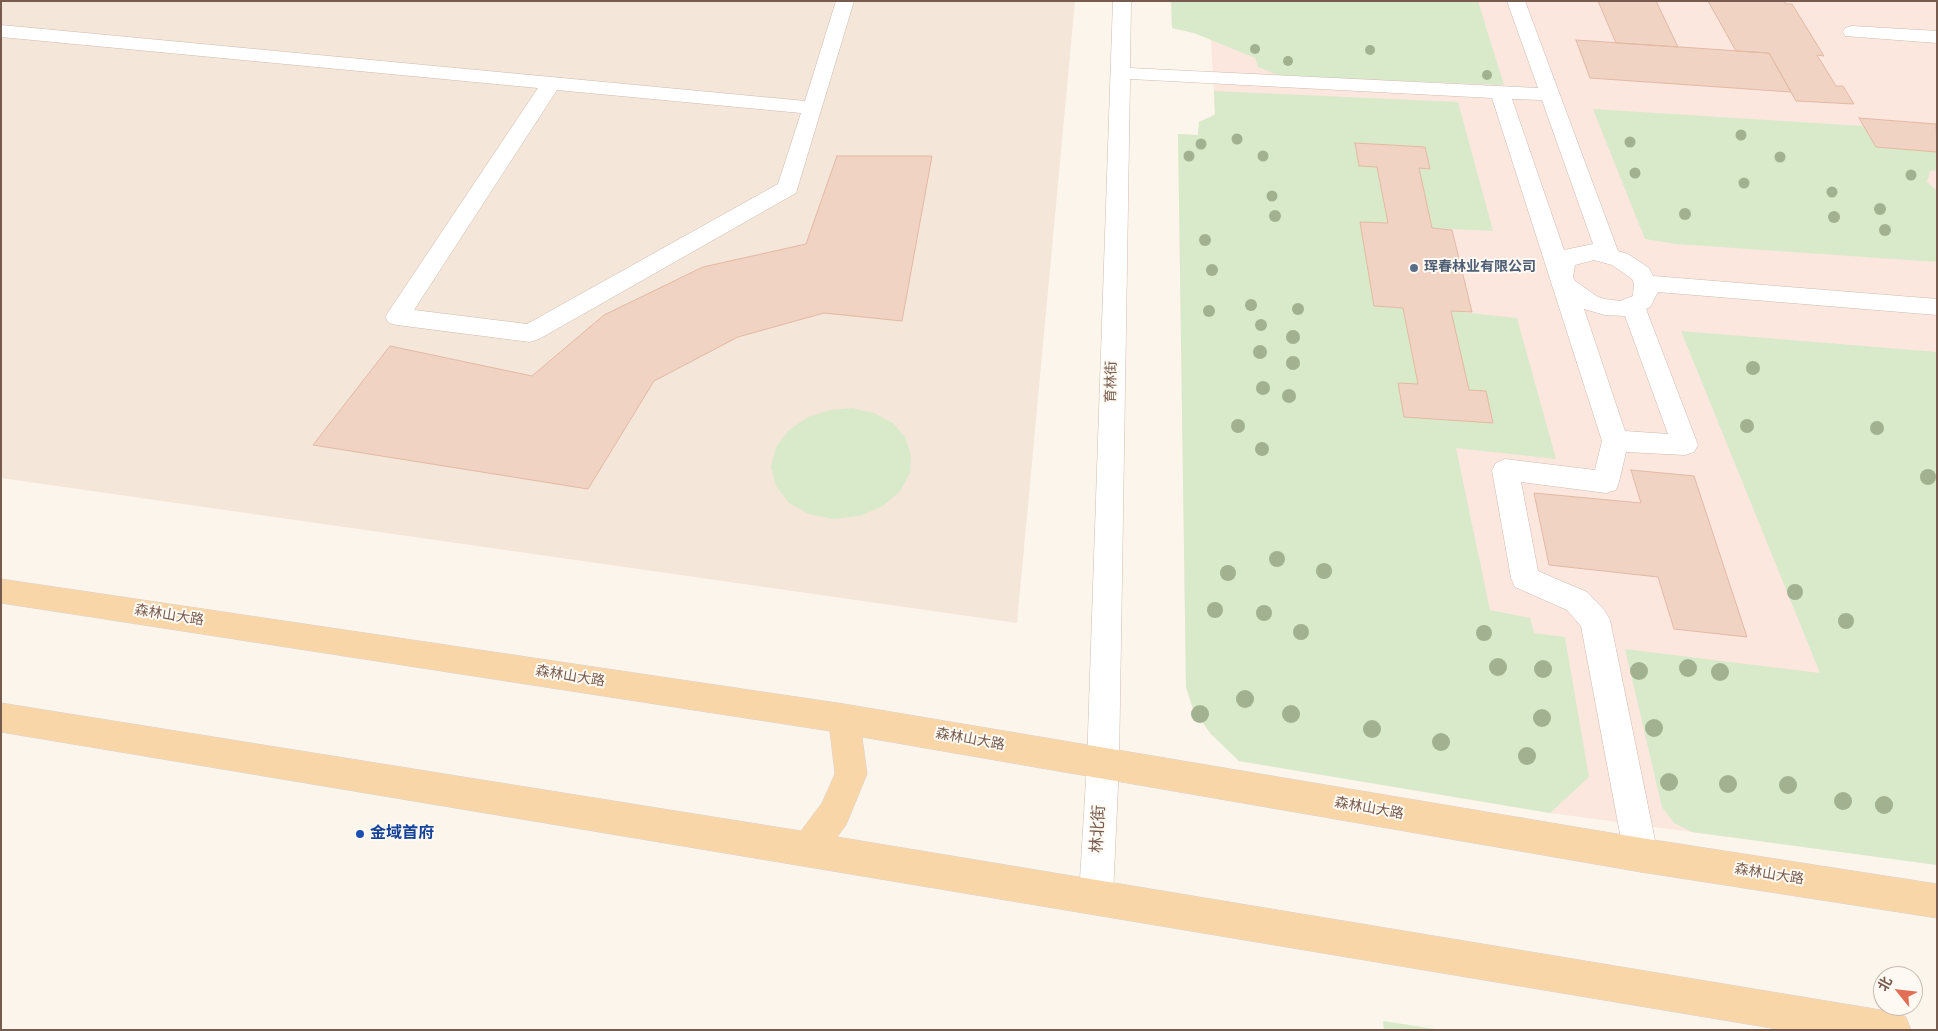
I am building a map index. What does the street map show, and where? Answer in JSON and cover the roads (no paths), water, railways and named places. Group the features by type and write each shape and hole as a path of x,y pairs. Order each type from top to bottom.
{"main road":[{"name":"森林山大路","path":"1,591 844,719 1642,855 1937,901"},
{"path":"1,717 1096,896 1893,1030"},
{"path":"808,850 834,814 851,774 844,719"}],"street":[{"path":"551,83 397,317 530,333 788,188 845,1"},
{"name":"育林街","path":"1103,763 1122,1"},
{"path":"1516,1 1608,254"},
{"path":"1,31 813,108"},
{"path":"1852,32 1937,37"},
{"path":"1120,72 1551,95"},
{"path":"1500,92 1615,441 1606,482 1505,470 1525,578 1577,601 1595,620 1642,855"},
{"path":"1594,252 1608,254 1632,266 1646,283 1646,292 1642,301 1633,306 1620,309 1590,303 1577,296 1560,277 1564,261 1571,256 1594,252"},
{"path":"1646,283 1937,307"},
{"path":"1615,441 1685,445 1633,306"},
{"name":"林北街","path":"1096,896 1103,763"}],"place":[{"name":"珲春林业有限公司","path":"1414,268"},
{"name":"金域首府","path":"360,834"}]}
